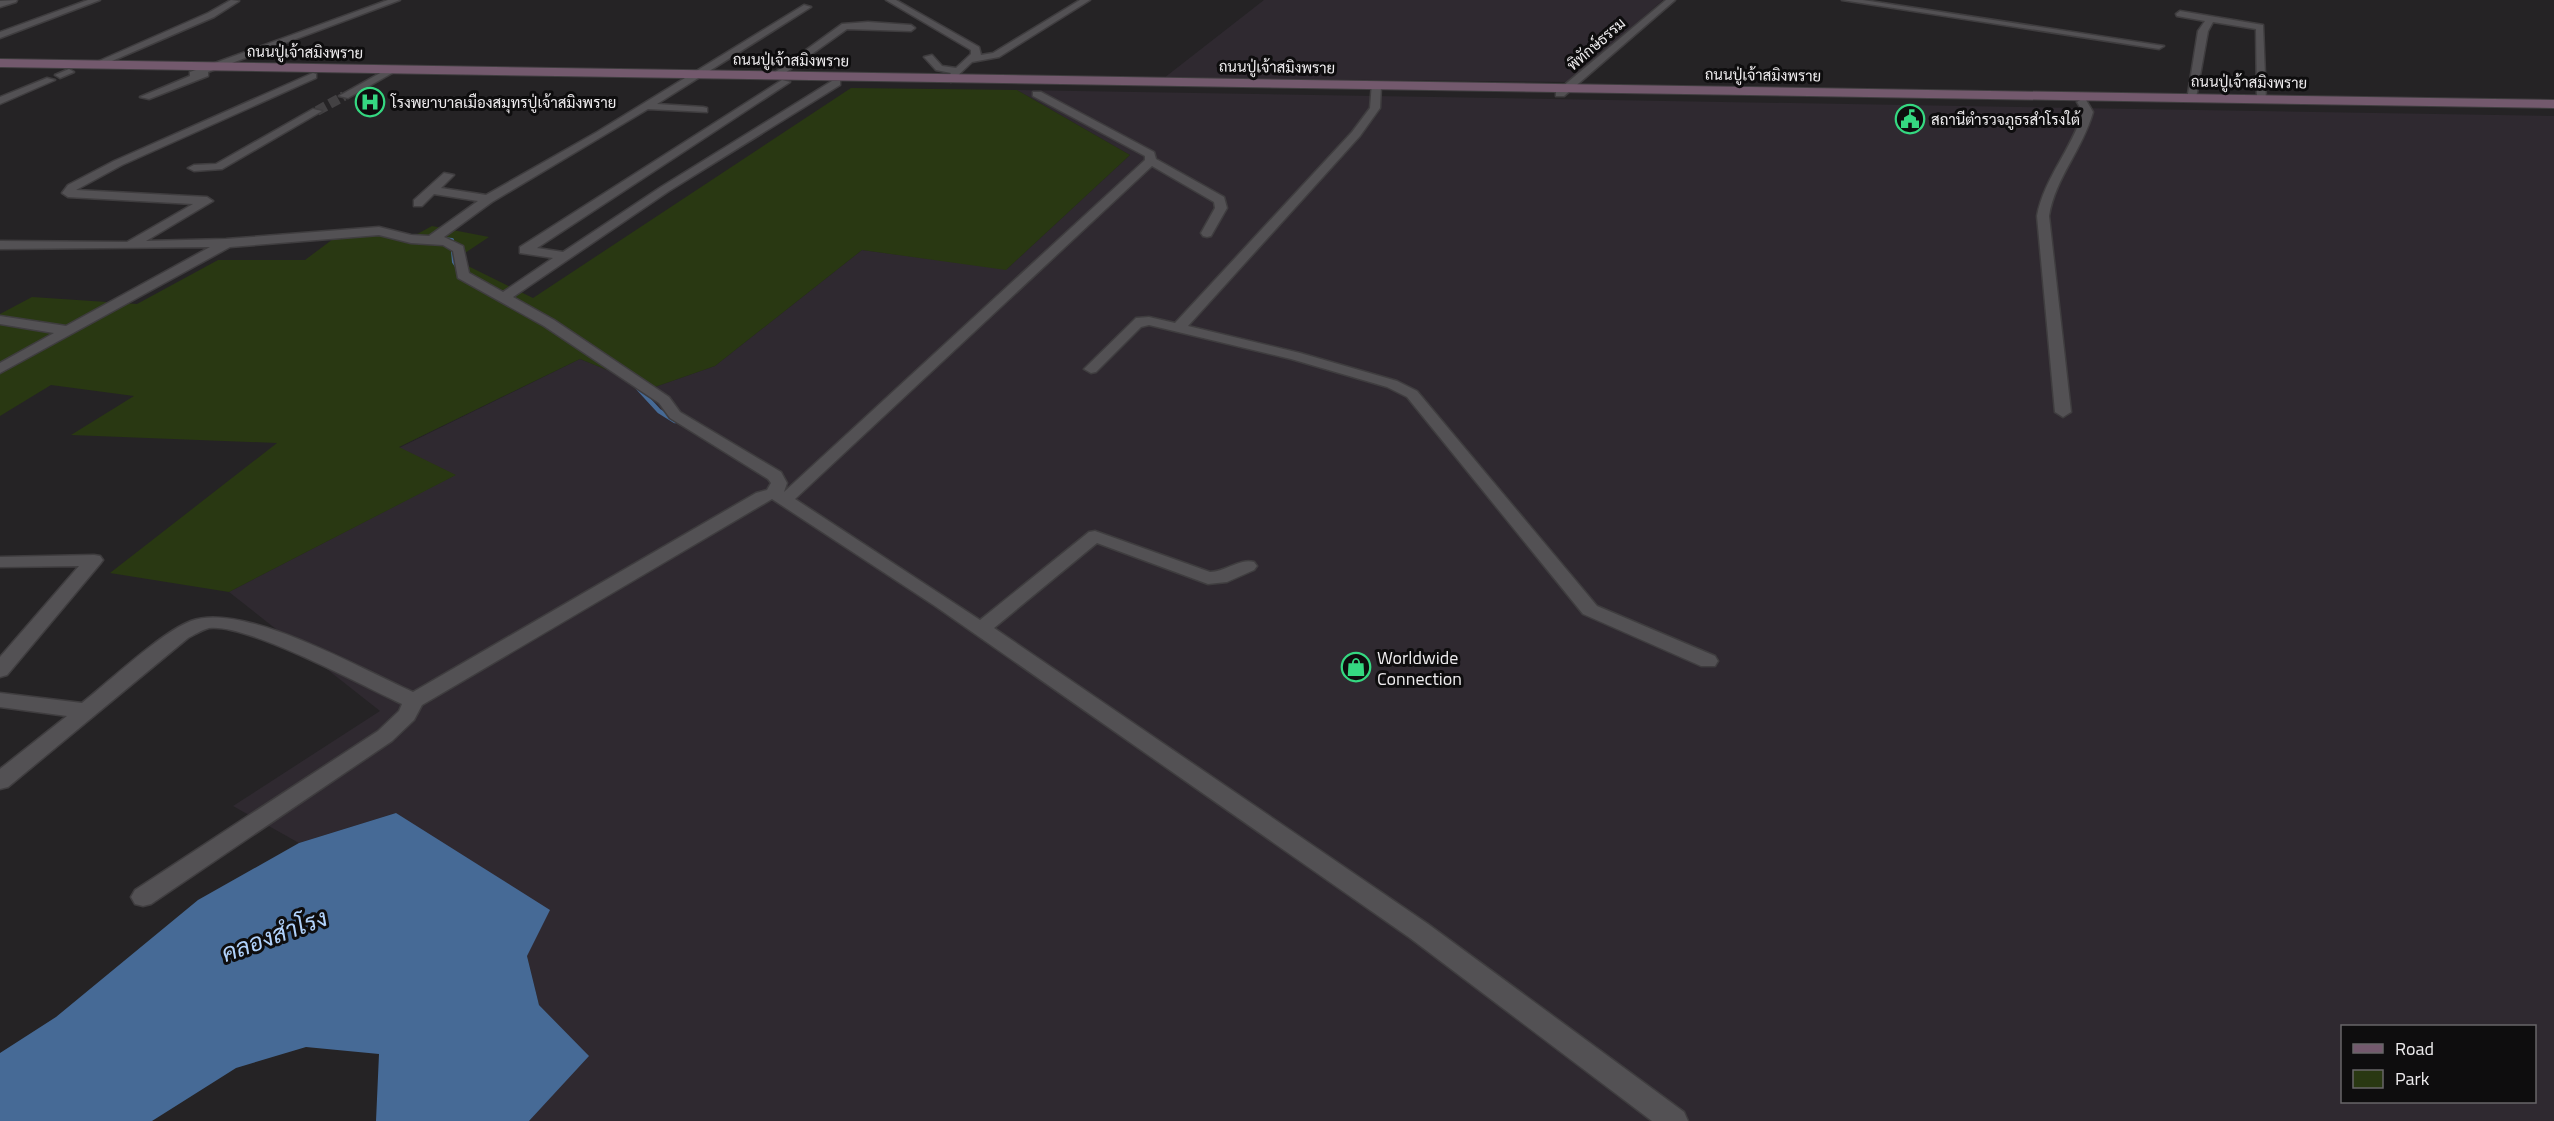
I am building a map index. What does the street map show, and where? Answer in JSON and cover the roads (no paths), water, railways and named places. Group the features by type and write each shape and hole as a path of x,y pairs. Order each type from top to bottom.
{"main road":[{"name":"ถนนปู่เจ้าสมิงพราย","path":"0,63 96,65 313,76 385,73"},
{"name":"ถนนปู่เจ้าสมิงพราย","path":"0,71 59,76 204,71 780,79 955,75 1022,82"},
{"name":"ถนนปู่เจ้าสมิงพราย","path":"780,79 836,83 1022,82 2079,99 2554,110"},
{"name":"ถนนปู่เจ้าสมิงพราย","path":"2079,99 2191,98 2554,104"}],"street":[{"path":"0,4 13,0"},
{"path":"0,35 96,0"},
{"path":"145,97 204,71 396,0"},
{"path":"890,0 976,49 976,55 955,75 939,68 929,57"},
{"path":"969,60 996,55 1086,0"},
{"name":"พิทักษ์ธรรม","path":"1564,91 1671,0"},
{"path":"1846,0 2159,46"},
{"path":"96,65 211,15 235,1"},
{"path":"436,238 447,227 488,199 807,7"},
{"path":"2180,14 2260,27 2262,99"},
{"path":"2191,98 2203,32 2210,20"},
{"path":"565,256 525,250 723,123 845,26 911,28"},
{"path":"344,96 385,73"},
{"path":"0,101 59,76"},
{"path":"131,244 207,201 68,193 67,191 118,163 313,76"},
{"path":"1022,82 1035,94 1150,154 1151,161"},
{"path":"509,294 836,83"},
{"path":"1180,327 1356,134 1375,108 1376,88"},
{"path":"2063,412 2046,229 2042,220 2043,209 2058,175 2086,127 2088,112 2079,99"},
{"path":"645,106 703,110"},
{"path":"194,168 218,167 317,111"},
{"path":"723,123 765,127"},
{"path":"1151,161 1220,200 1221,208 1207,233"},
{"path":"779,497 1151,161"},
{"path":"418,203 448,176"},
{"path":"431,190 488,199"},
{"path":"0,245 226,243 379,231 411,239 436,238 446,241 457,246 463,275 509,294 664,400 675,415 775,476 779,483 779,497"},
{"path":"0,369 226,243"},
{"path":"0,320 68,331"},
{"path":"1091,369 1141,321 1180,327 1392,384 1412,394 1590,609 1707,661"},
{"path":"143,897 385,736 408,715 414,701 762,497 779,497 982,628 1440,946 1674,1121"},
{"path":"982,628 1095,536 1208,578 1221,578 1248,566"},
{"path":"0,562 94,560 0,670"},
{"path":"0,781 181,634 203,623 214,622 248,630 282,642 414,701"},
{"path":"0,700 86,711"}],"water":[{"name":"คลองสำโรง","path":"396,813 550,910 527,956 539,1005 589,1056 529,1121 376,1121 379,1054 306,1047 236,1068 152,1121 0,1121 0,1053 56,1017 198,900 299,843"}],"waterway":[{"path":"443,239 452,240 454,262 458,268"},
{"path":"637,387 659,411 675,421"}],"tunnel":[{"path":"317,111 344,96"}],"place":[{"name":"โรงพยาบาลเมืองสมุทรปู่เจ้าสมิงพราย","path":"370,102"},
{"name":"สถานีตำรวจภูธรสำโรงใต้","path":"1910,119"},
{"name":"Worldwide Connection","path":"1356,667"}]}
